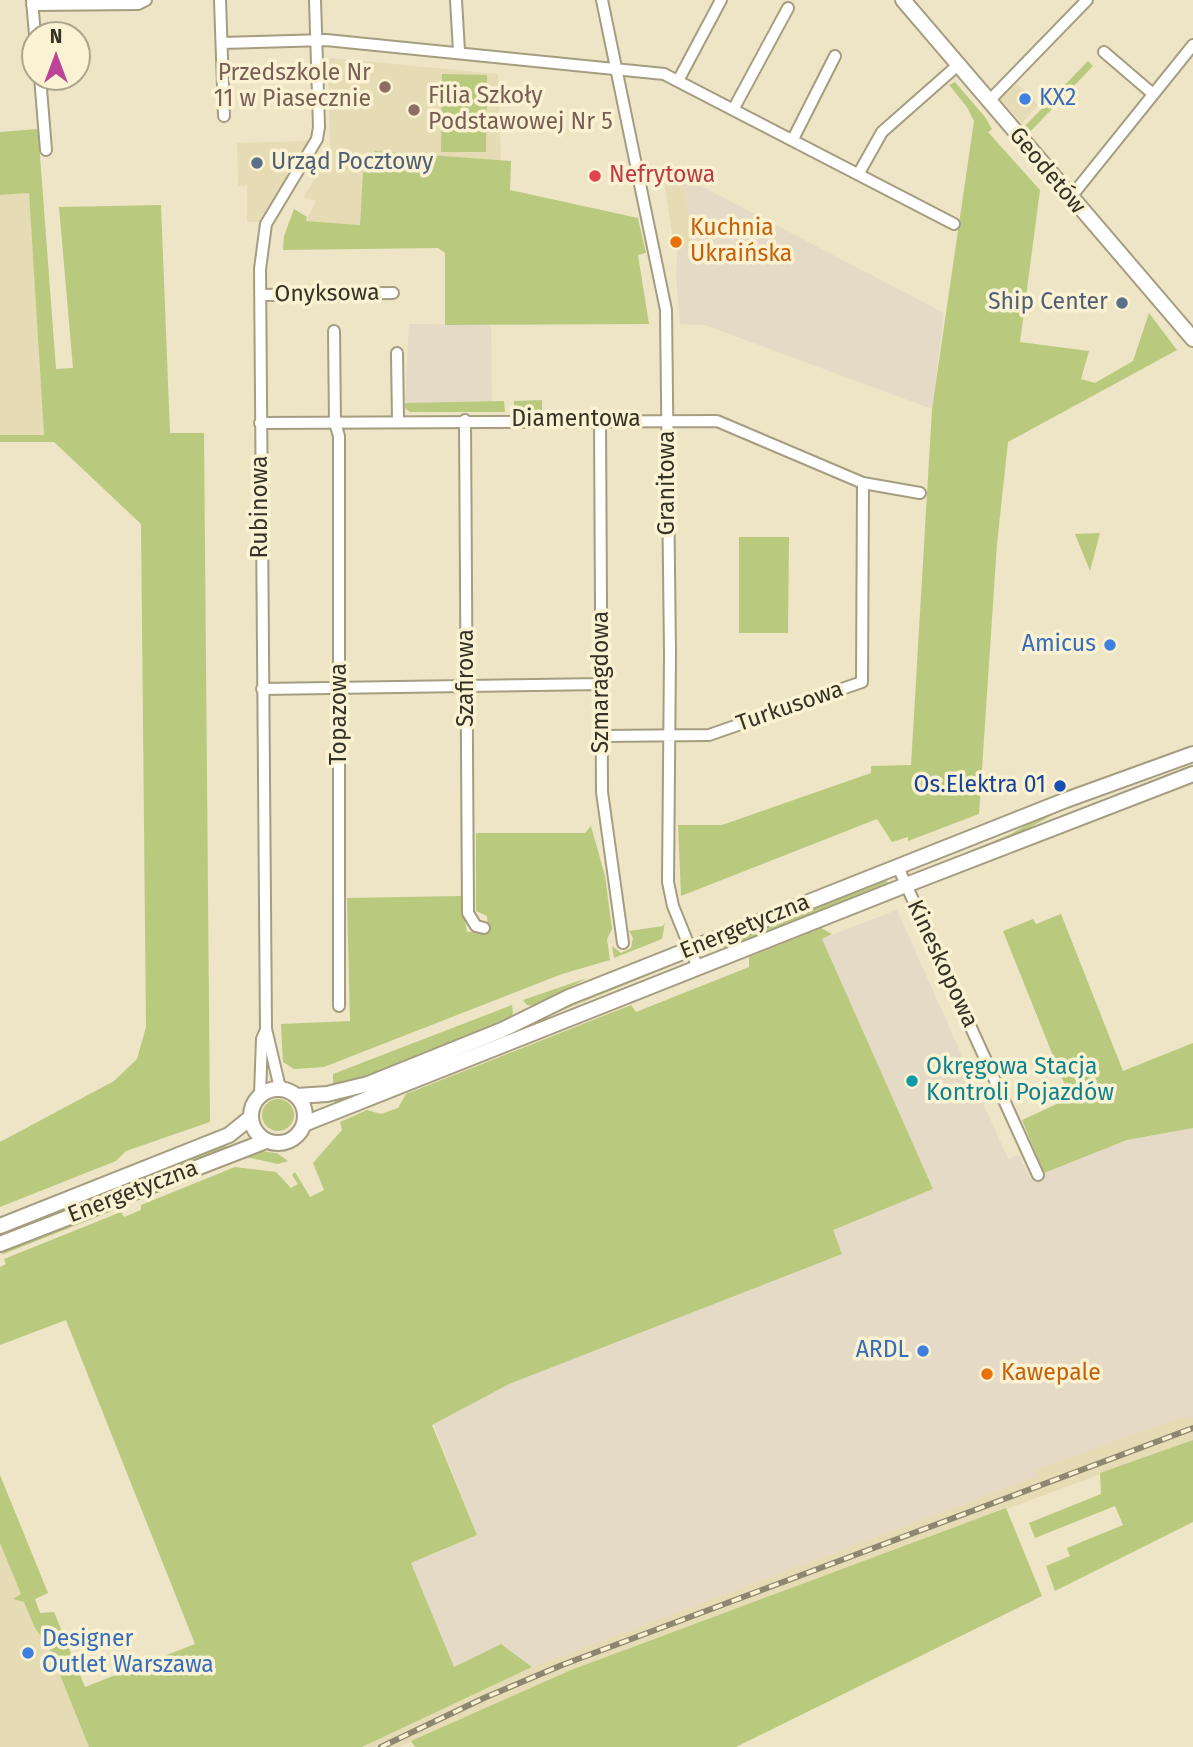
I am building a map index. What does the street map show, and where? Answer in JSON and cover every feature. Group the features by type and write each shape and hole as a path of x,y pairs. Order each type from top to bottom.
{"street":[{"path":"34,21 32,2 138,4 146,0"},
{"path":"220,0 224,116"},
{"name":"Rubinowa","path":"280,1088 266,1029 260,257 265,228 274,207 317,139 319,127 315,0"},
{"path":"456,0 459,51"},
{"name":"Granitowa","path":"601,0 618,68 666,310 669,893 698,968"},
{"path":"679,79 721,0"},
{"name":"Geodetów","path":"903,0 1193,339"},
{"path":"989,101 1087,0"},
{"path":"734,108 788,8"},
{"path":"222,43 316,40 459,51 618,68 679,79 954,224"},
{"path":"1070,198 1193,45"},
{"path":"1104,52 1153,94"},
{"path":"793,139 835,56"},
{"path":"859,173 882,132 958,65"},
{"path":"41,91 46,150"},
{"name":"Onyksowa","path":"260,295 393,293"},
{"name":"Topazowa","path":"334,331 335,422 339,436 339,1006"},
{"path":"397,353 398,421"},
{"name":"Diamentowa","path":"260,423 668,419 717,421 863,483 920,493"},
{"name":"Szmaragdowa","path":"600,420 602,792 623,943"},
{"name":"Szafirowa","path":"465,421 468,913 476,926 484,928"},
{"name":"Turkusowa","path":"602,736 709,734 862,682 863,483"},
{"path":"262,689 602,684"},
{"name":"Energetyczna","path":"297,1096 327,1094 368,1084 502,1030 569,997 1193,754"},
{"name":"Energetyczna","path":"0,1244 267,1141 288,1141 299,1133 304,1124 906,884 1193,774"},
{"name":"Kineskopowa","path":"898,867 1038,1175"},
{"name":"Rubinowa","path":"260,1094 261,1039 266,1029"},
{"path":"267,1141 255,1132 250,1118 253,1104 260,1094 280,1088 297,1096 304,1109 304,1124"},
{"name":"Energetyczna","path":"0,1226 229,1135 250,1118"}],"shaded area":[{"name":"Filia Szkoły Podstawowej Nr 5","path":"331,58 498,74 501,161 375,151 373,169 370,173 363,173 360,225 306,221 316,201 303,197 330,156 328,62"},
{"path":"1016,83 1038,105 1022,123 1000,99"},
{"path":"309,141 260,222 247,222 247,186 238,186 237,143"},
{"path":"662,166 682,176 693,244 674,247"},
{"path":"682,176 944,313 932,409 705,325 680,324 676,275 678,246 693,244"},
{"path":"29,193 44,435 0,435 0,195"},
{"path":"409,324 491,325 492,402 405,403"},
{"path":"897,910 1008,1159 1019,1155 1030,1178 1127,1140 1193,1128 1193,1418 1179,1418 1036,1470 1037,1476 532,1667 501,1644 454,1667 411,1563 477,1535 421,1393 933,1189 821,939"},
{"path":"1179,1418 1193,1418 1193,1440 571,1670 399,1747 362,1747 532,1667 1037,1476 1035,1470"},
{"name":"Designer Outlet Warszawa","path":"0,1513 40,1614 94,1747 0,1747"}],"green space":[{"path":"1088,61 1093,66 1029,133 1024,127"},
{"path":"442,74 487,75 486,152 441,152"},
{"path":"955,82 985,117 992,129 988,132 1040,190 1020,342 1089,351 1081,379 1095,383 1133,361 1149,313 1177,350 1008,442 997,544 979,814 908,841 908,837 892,842 877,819 681,896 678,825 722,825 871,773 871,766 911,765 932,409 974,121 967,107 949,85"},
{"path":"38,129 56,369 73,368 59,207 161,205 170,433 204,433 210,1122 126,1151 116,1161 0,1207 0,1142 114,1081 137,1059 146,1027 141,524 54,442 0,442 0,435 44,435 29,193 0,195 0,132"},
{"path":"375,151 511,161 510,190 638,218 646,253 638,255 649,324 445,325 445,253 438,248 283,250 284,236 294,209 307,217 306,221 360,225 363,172 370,173 373,169"},
{"path":"542,400 542,412 514,412 514,401"},
{"path":"504,401 505,412 410,412 405,408 405,403"},
{"path":"1100,533 1090,571 1075,534"},
{"path":"739,537 789,537 788,633 739,633"},
{"path":"1132,784 1056,813 1020,833 920,872 1011,834 1045,814"},
{"path":"591,826 605,876 612,929 607,939 610,960 562,974 324,1067 294,1069 283,1062 281,1024 350,1021 347,898 461,896 467,932 488,930 487,916 476,911 476,833 585,833"},
{"path":"883,880 892,884 725,951 722,943"},
{"path":"1061,914 1123,1071 1193,1043 1193,1128 1127,1140 1044,1173 1022,1120 1070,1098 1003,931 1033,919 1036,924"},
{"path":"665,922 662,939 614,958 612,946 621,953 631,948 633,938 629,931 663,926"},
{"path":"821,928 832,934 822,939 933,1189 833,1230 842,1254 509,1384 432,1425 477,1535 411,1563 454,1667 501,1644 532,1667 362,1747 89,1747 50,1650 34,1626 24,1602 13,1599 21,1594 0,1543 0,1475 48,1593 35,1599 40,1613 54,1612 85,1687 195,1644 66,1320 0,1345 0,1267 6,1264 4,1259 121,1212 124,1217 141,1210 141,1205 235,1167 276,1172 291,1188 298,1184 292,1175 295,1172 310,1197 324,1190 313,1163 342,1130 340,1122 367,1110 381,1114 398,1108 406,1094 631,1005 636,1012 749,967 749,957"},
{"path":"673,963 674,965 548,1016 517,1033 335,1104 335,1099 364,1092"},
{"path":"587,978 535,1006 527,1005 523,1000"},
{"path":"512,1005 513,1013 509,1020 365,1079 333,1087 333,1074"},
{"path":"278,1099 290,1103 294,1115 290,1127 278,1131 266,1127 262,1115 266,1103"},
{"path":"225,1145 228,1147 0,1238 0,1234"},
{"path":"259,1151 277,1153 288,1161 278,1164 246,1157"},
{"path":"122,1207 1,1255 6,1250"},
{"path":"1193,1440 1193,1522 1055,1591 1046,1566 1070,1556 1067,1548 1123,1525 1115,1506 1035,1538 1029,1523 1101,1494 1100,1473"},
{"path":"1006,1508 1042,1596 736,1747 415,1747 411,1741 571,1670"}],"railway":[{"path":"381,1747 484,1698 562,1665 1193,1428"}],"place":[{"name":"Przedszkole Nr 11 w Piasecznie","path":"385,87"},
{"name":"KX2","path":"1025,99"},
{"name":"Filia Szkoły Podstawowej Nr 5","path":"414,110"},
{"name":"Urząd Pocztowy","path":"257,163"},
{"name":"Nefrytowa","path":"595,176"},
{"name":"Kuchnia Ukraińska","path":"676,242"},
{"name":"Ship Center","path":"1122,303"},
{"name":"Amicus","path":"1110,645"},
{"name":"Os.Elektra 01","path":"1060,786"},
{"name":"Okręgowa Stacja Kontroli Pojazdów","path":"912,1081"},
{"name":"ARDL","path":"923,1351"},
{"name":"Kawepale","path":"987,1374"},
{"name":"Designer Outlet Warszawa","path":"28,1653"}]}
